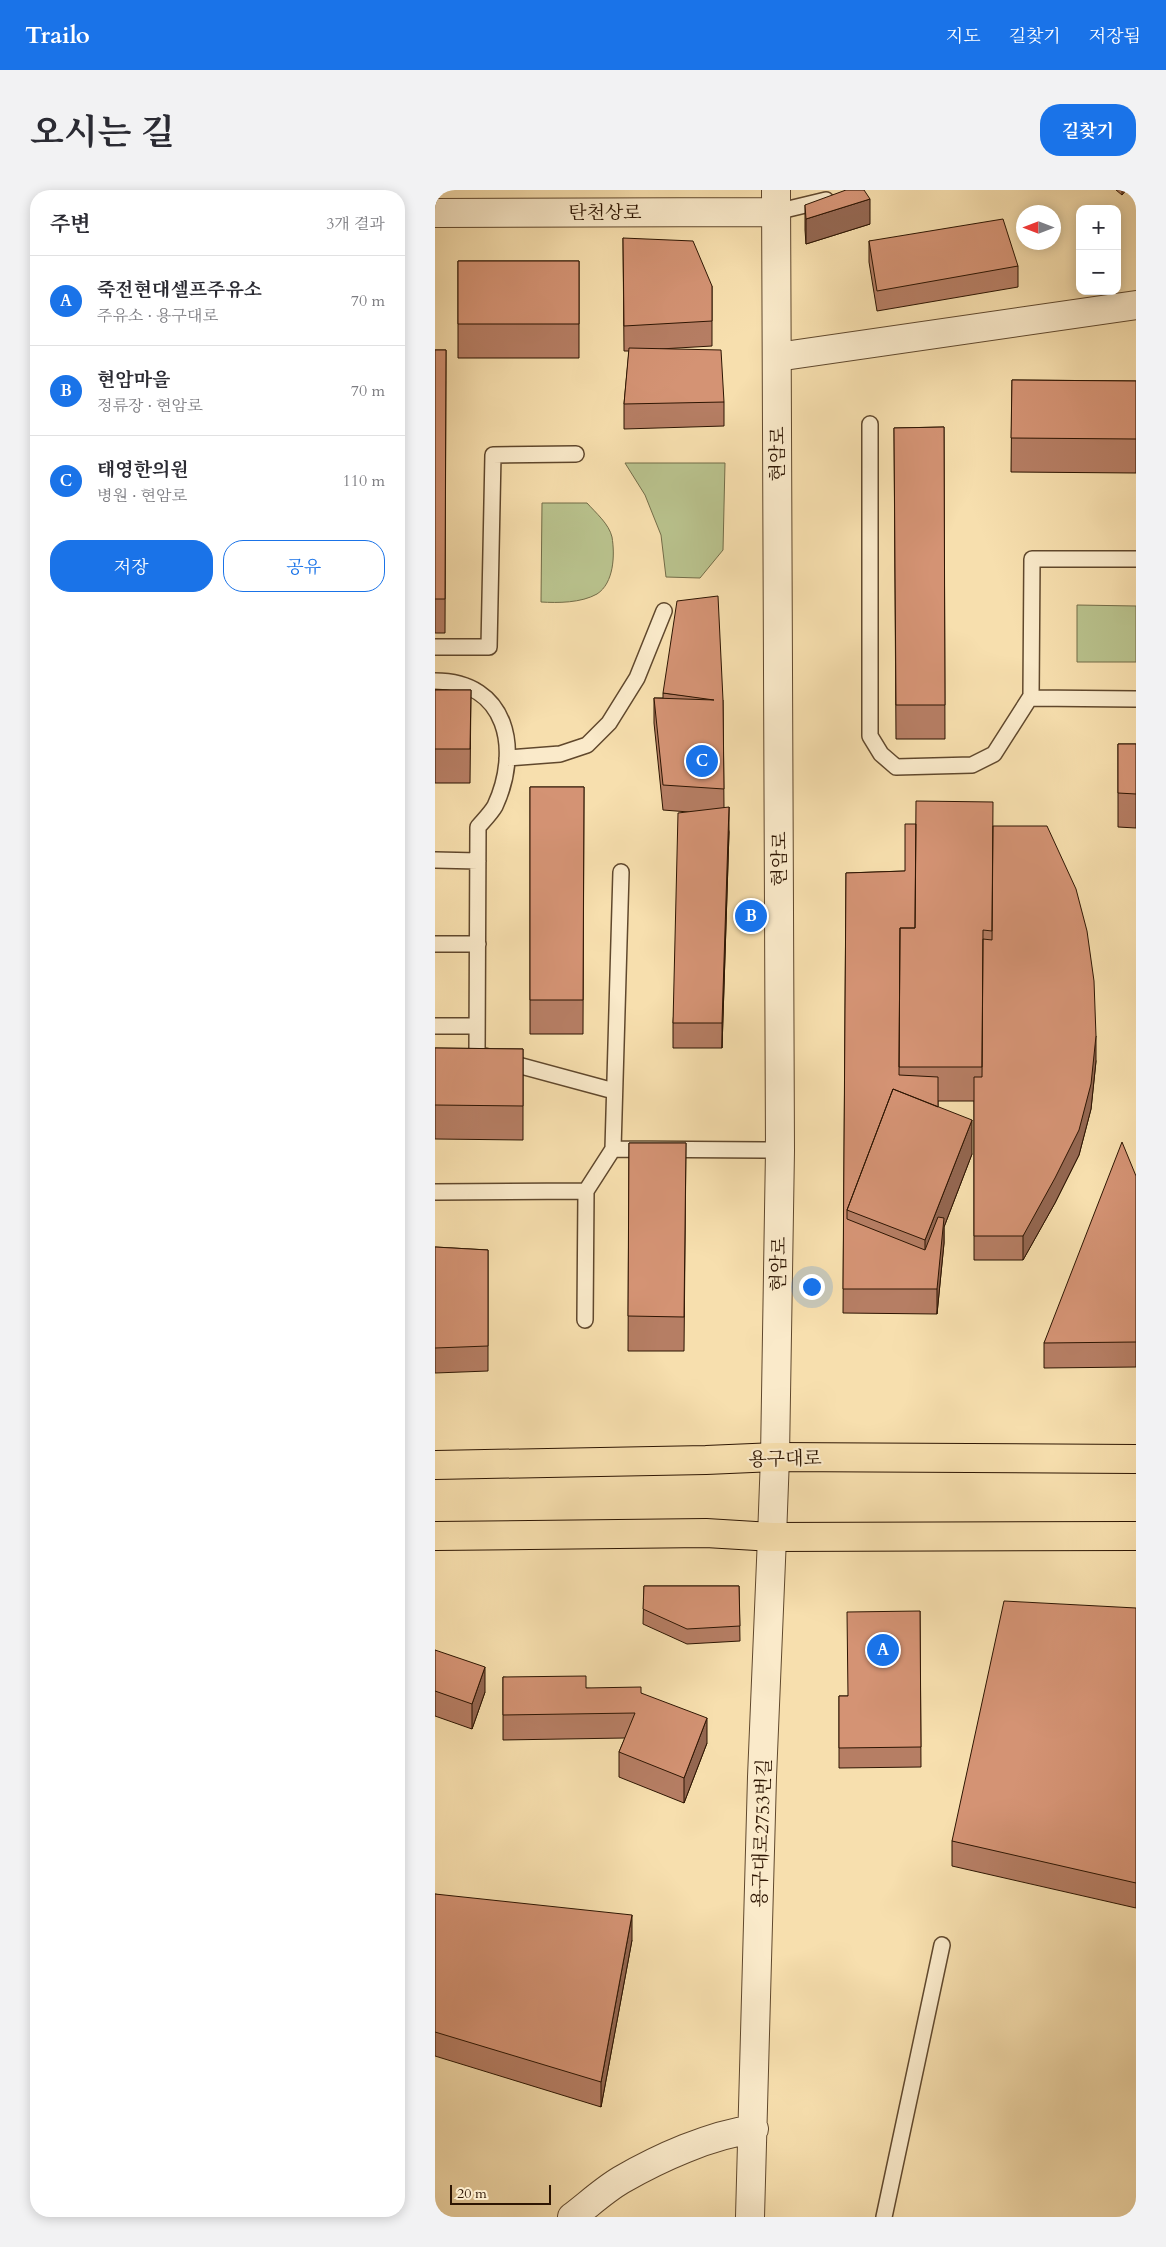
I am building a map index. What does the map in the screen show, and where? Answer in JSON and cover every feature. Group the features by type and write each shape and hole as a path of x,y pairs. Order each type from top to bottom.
{"main road":[{"name":"용구대로","path":"435,1465 775,1457 1136,1458"},
{"path":"435,1536 706,1533 772,1537 1136,1536"}],"street":[{"name":"탄천상로","path":"435,213 776,201"},
{"name":"현암로","path":"772,1537 780,1150 776,201"},
{"path":"777,357 1136,305"},
{"name":"용구대로2753번길","path":"750,2217 762,1777 772,1537"},
{"path":"572,2217 620,2181 661,2159 696,2145 753,2129"}],"lane":[{"path":"776,201 838,198"},
{"path":"870,424 870,736 881,754 895,766 972,765 994,754 1031,696 1033,558 1136,559"},
{"path":"435,646 489,647 493,455 576,454"},
{"path":"507,758 560,754 587,745 609,724 637,678 664,611"},
{"path":"435,681 447,681 470,687 485,696 496,708 505,729 507,758 504,784 494,808 479,827 477,1054 614,1092"},
{"path":"1031,696 1031,698 1136,699"},
{"path":"435,860 478,861"},
{"path":"585,1320 586,1191 613,1149 621,872"},
{"path":"435,944 478,944"},
{"path":"435,1026 477,1026"},
{"path":"613,1149 780,1150"},
{"path":"435,1192 586,1191"},
{"path":"884,2217 942,1945"}],"green space":[{"path":"625,463 725,463 723,550 700,578 666,577 661,535 645,495"},
{"path":"542,503 587,503 608,528 613,544 612,568 607,583 597,594 577,601 541,602"},
{"path":"1077,605 1136,606 1136,662 1077,662"}],"building":[{"path":"846,190 864,190 870,199 806,219 805,205"},
{"path":"1003,219 1018,266 877,291 869,241"},
{"path":"623,238 693,241 712,286 712,321 624,326"},
{"path":"458,261 579,261 579,324 458,324"},
{"path":"629,348 721,350 724,402 624,404"},
{"path":"435,350 446,350 445,599 435,599"},
{"path":"1012,380 1136,381 1136,439 1011,438"},
{"path":"944,427 945,705 896,705 894,428"},
{"path":"718,596 723,700 724,789 663,785 654,698 714,700 663,693 677,601"},
{"path":"435,690 471,690 470,749 435,749"},
{"path":"1118,744 1136,744 1136,794 1118,793"},
{"path":"530,787 584,787 583,1000 530,1000"},
{"path":"916,801 993,802 992,931 983,930 982,1067 899,1067 900,928 915,928"},
{"path":"729,807 722,1023 673,1023 678,813"},
{"path":"905,824 916,824 915,928 900,928 899,1075 938,1077 938,1107 893,1089 847,1210 847,1219 925,1250 938,1217 944,1218 937,1289 843,1289 846,873 905,871"},
{"path":"993,826 1047,826 1076,889 1087,931 1094,981 1096,1036 1091,1084 1079,1130 1023,1236 974,1236 974,1077 982,1077 983,939 992,940"},
{"path":"435,1048 523,1049 523,1106 435,1105"},
{"path":"893,1089 972,1120 925,1240 847,1210"},
{"path":"1122,1142 1136,1176 1136,1342 1044,1343"},
{"path":"629,1143 686,1143 684,1317 628,1316"},
{"path":"435,1247 488,1250 488,1346 435,1348"},
{"path":"644,1586 739,1586 740,1626 687,1629 643,1609"},
{"path":"1004,1601 1136,1608 1136,1883 952,1841"},
{"path":"920,1611 921,1747 839,1748 839,1696 848,1696 847,1612"},
{"path":"435,1650 485,1667 472,1704 435,1691"},
{"path":"586,1676 586,1688 641,1687 641,1693 707,1718 684,1778 619,1752 635,1713 503,1715 503,1677"},
{"path":"435,1894 632,1915 601,2082 435,2032"}],"place":[{"name":"태영한의원","path":"702,761"},
{"name":"현암마을","path":"751,916"},
{"name":"죽전현대셀프주유소","path":"883,1650"}]}
